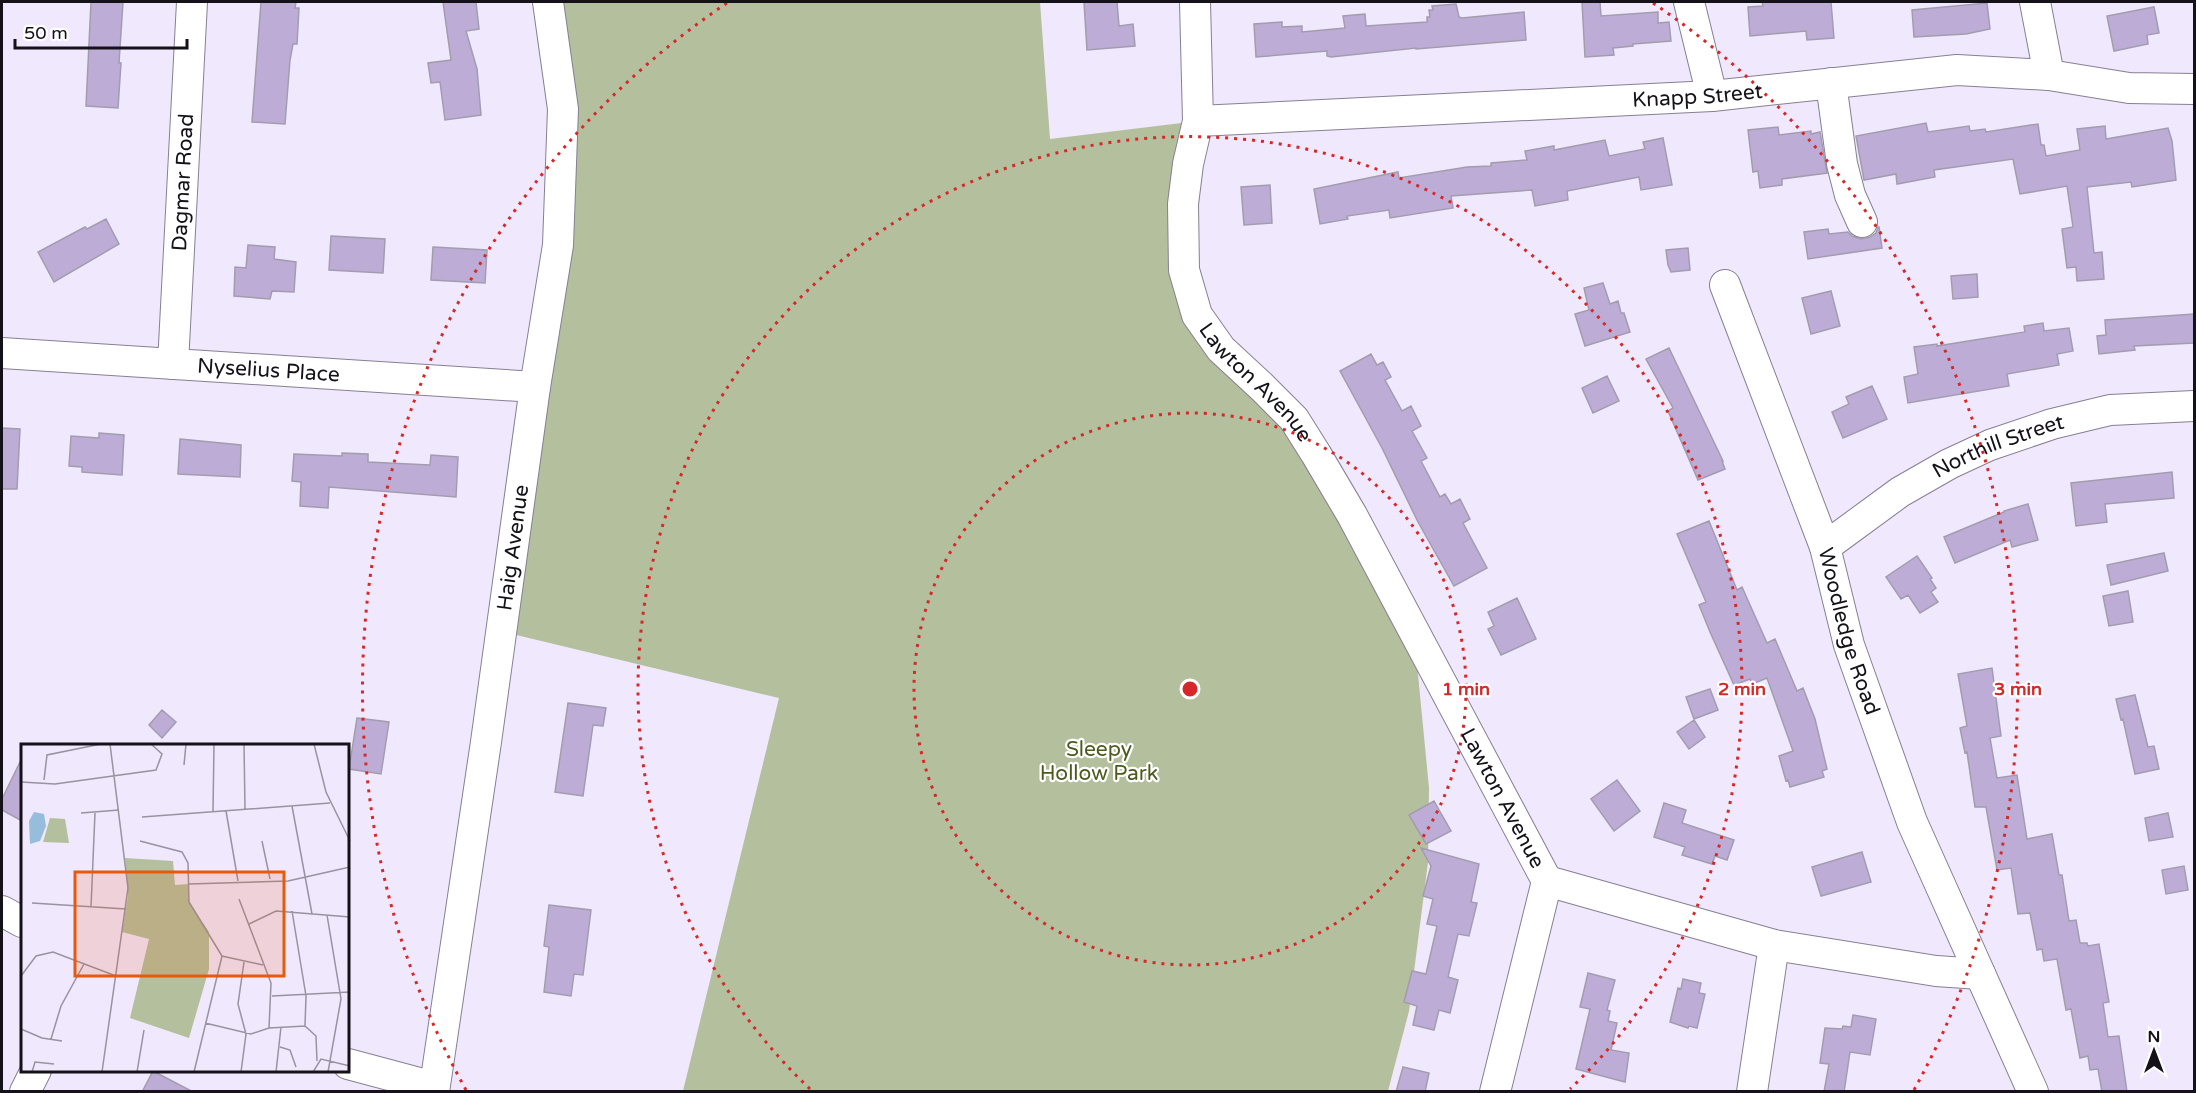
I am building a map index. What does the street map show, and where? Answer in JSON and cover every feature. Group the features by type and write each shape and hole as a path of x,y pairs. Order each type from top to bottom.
{"street":[{"name":"Dagmar Road","path":"173,363 192,2"},
{"name":"Haig Avenue","path":"434,1089 486,742 535,387 558,246 563,109 548,2"},
{"name":"Lawton Avenue","path":"1195,2 1198,121 1188,164 1183,204 1184,270 1197,315 1221,349 1263,387 1293,419 1316,454 1352,515 1547,881 1774,945 1936,970 1980,974"},
{"path":"1689,2 1712,96"},
{"path":"2035,2 2049,75"},
{"name":"Knapp Street","path":"1198,121 1712,96 1957,70 2049,75 2129,88 2194,89"},
{"path":"1831,83 1842,164 1850,195 1862,222"},
{"name":"Woodledge Road","path":"1725,285 1825,547 1849,645 1912,822 1980,974"},
{"name":"Nyselius Place","path":"2,353 535,387"},
{"name":"Northill Street","path":"1825,547 1900,492 1949,464 1990,445 2052,424 2110,410 2194,406"},
{"path":"1496,1092 1547,881"},
{"path":"2,911 21,921"},
{"path":"1752,1092 1774,945"},
{"path":"1980,974 2033,1092"},
{"path":"350,1065 434,1089"},
{"path":"25,1092 35,1072"}],"green space":[{"name":"Sleepy Hollow Park","path":"548,2 1040,2 1050,139 1198,121 1197,315 1294,419 1413,623 1429,788 1428,862 1409,1011 1388,1091 683,1091 779,698 500,631 558,245"}],"building":[{"path":"91,2 123,2 118,108 86,106"},
{"path":"261,2 296,2 295,8 299,8 297,44 293,44 290,60 285,124 252,122"},
{"path":"443,2 476,2 479,29 466,31 477,69 481,115 445,120 440,82 431,83 428,63 451,60"},
{"path":"1084,2 1117,2 1119,26 1133,24 1135,46 1087,50"},
{"path":"1582,2 1600,2 1601,16 1658,12 1658,23 1669,22 1671,41 1633,44 1633,46 1613,48 1614,55 1585,57"},
{"path":"1762,2 1831,2 1834,38 1807,40 1806,31 1750,36 1748,7 1763,6"},
{"path":"1987,3 1990,29 1966,34 1914,37 1912,10"},
{"path":"1456,4 1459,17 1462,18 1524,12 1526,40 1331,57 1327,56 1327,51 1256,57 1254,24 1282,22 1282,27 1302,26 1302,32 1345,28 1343,16 1365,14 1366,26 1427,22 1427,17 1430,17 1429,10 1433,10 1432,6"},
{"path":"2154,7 2159,33 2147,35 2148,44 2114,51 2107,16"},
{"path":"1926,123 1928,132 1969,126 1970,131 1985,129 1986,132 2038,124 2041,145 2044,145 2046,156 2080,150 2077,129 2105,126 2106,139 2168,128 2172,141 2176,180 2132,187 2131,182 2087,187 2094,253 2102,252 2104,279 2077,281 2076,267 2067,268 2062,229 2073,227 2067,186 2020,194 2013,159 1934,170 1935,177 1897,184 1896,174 1864,180 1856,136"},
{"path":"1778,127 1779,135 1820,132 1827,173 1782,179 1782,185 1760,188 1758,171 1753,172 1748,130"},
{"path":"1663,138 1672,185 1641,190 1639,177 1567,191 1568,200 1535,206 1532,190 1451,196 1453,208 1390,218 1389,210 1347,216 1348,219 1320,224 1314,189 1398,172 1399,178 1467,167 1491,166 1491,163 1527,160 1525,151 1554,146 1554,150 1605,140 1609,156 1645,149 1643,142"},
{"path":"1270,185 1272,223 1244,225 1241,187"},
{"path":"106,219 119,244 54,282 38,252 85,227 87,229"},
{"path":"1878,227 1882,248 1808,259 1804,232 1828,229 1829,234 1848,232 1861,239 1876,233"},
{"path":"331,236 385,239 383,273 329,270"},
{"path":"248,245 275,247 274,259 296,262 294,292 272,291 270,299 234,296 235,267 246,268"},
{"path":"433,247 487,250 485,283 431,280"},
{"path":"1688,248 1690,270 1671,272 1666,250"},
{"path":"1977,274 1978,297 1953,299 1951,276"},
{"path":"1603,283 1610,304 1618,301 1630,332 1585,346 1575,314 1589,310 1584,288"},
{"path":"1831,291 1840,326 1811,334 1802,298"},
{"path":"2194,314 2194,343 2134,346 2135,350 2099,354 2097,336 2106,335 2105,320"},
{"path":"2043,323 2044,331 2069,328 2073,351 2057,354 2059,365 2007,374 2009,386 1908,403 1904,377 1918,374 1914,347 1937,344 1937,346 2025,332 2024,326"},
{"path":"1669,348 1725,469 1698,480 1668,411 1673,408 1646,359"},
{"path":"1371,354 1377,365 1383,362 1391,377 1385,380 1402,411 1411,406 1421,426 1412,431 1427,458 1421,461 1440,497 1445,494 1451,504 1460,499 1470,519 1463,523 1487,568 1454,586 1418,522 1382,448 1340,371"},
{"path":"1607,376 1619,401 1593,413 1582,388"},
{"path":"1872,386 1887,419 1843,438 1832,412 1849,404 1846,397"},
{"path":"2,428 20,429 17,489 2,489"},
{"path":"99,433 124,435 122,475 82,472 82,467 69,466 71,436 99,438"},
{"path":"180,439 241,445 240,477 178,474"},
{"path":"342,453 368,454 368,462 430,465 431,455 458,457 456,497 329,487 328,508 300,506 301,482 292,481 294,454 342,456"},
{"path":"2172,472 2174,498 2105,504 2107,522 2076,526 2071,483"},
{"path":"2028,504 2038,540 2012,547 2010,540 1955,563 1944,537 2004,511"},
{"path":"1709,521 1737,590 1742,587 1767,643 1775,639 1797,691 1803,688 1815,719 1827,769 1822,771 1824,777 1790,787 1779,756 1793,751 1767,678 1752,684 1750,679 1734,685 1710,632 1699,605 1706,602 1677,534"},
{"path":"2164,553 2168,571 2111,585 2107,565"},
{"path":"1917,556 1932,578 1930,579 1936,588 1931,592 1938,602 1920,613 1908,595 1901,599 1886,577"},
{"path":"2128,591 2133,622 2109,626 2103,596"},
{"path":"1517,598 1536,639 1501,655 1488,629 1494,626 1488,612"},
{"path":"1992,668 2001,736 1990,738 1997,778 2017,775 2027,839 2052,834 2059,875 2062,875 2069,921 2076,920 2080,943 2087,943 2088,946 2099,944 2109,1002 2103,1003 2108,1037 2119,1036 2127,1092 2102,1092 2098,1069 2090,1070 2088,1056 2080,1058 2071,1009 2066,1010 2057,959 2044,961 2042,949 2037,950 2030,913 2018,914 2011,868 1997,870 1986,807 1975,807 1967,752 1965,753 1960,728 1967,726 1958,674"},
{"path":"1710,689 1718,710 1694,719 1686,697"},
{"path":"2135,695 2148,747 2154,746 2159,769 2135,774 2123,719 2121,720 2116,699"},
{"path":"568,703 606,708 603,726 593,725 583,796 555,792"},
{"path":"162,710 176,722 162,738 149,725"},
{"path":"357,718 389,722 381,774 350,769"},
{"path":"1694,720 1705,737 1689,749 1677,732"},
{"path":"21,760 21,820 2,810 2,799"},
{"path":"1617,780 1640,811 1614,831 1591,799"},
{"path":"1434,801 1451,831 1426,844 1409,815"},
{"path":"1664,803 1686,810 1682,823 1734,840 1727,860 1715,856 1712,864 1682,855 1685,847 1654,837"},
{"path":"2168,813 2173,837 2149,841 2145,818"},
{"path":"1421,848 1479,864 1471,902 1477,903 1469,936 1458,934 1448,977 1458,980 1450,1013 1439,1010 1434,1030 1413,1025 1417,1006 1404,1002 1412,971 1426,974 1437,926 1427,924 1433,899 1423,896 1431,866"},
{"path":"1862,852 1871,882 1821,896 1812,867"},
{"path":"2184,866 2188,890 2166,894 2162,870"},
{"path":"549,905 591,910 583,975 574,974 571,996 544,992 549,947 544,946"},
{"path":"1588,973 1615,980 1607,1010 1610,1011 1608,1021 1617,1023 1611,1050 1629,1053 1625,1082 1576,1069 1590,1009 1580,1007"},
{"path":"1683,979 1701,983 1699,993 1705,994 1697,1028 1689,1026 1688,1028 1670,1022 1678,988 1681,989"},
{"path":"1853,1015 1876,1019 1870,1055 1850,1052 1844,1092 1824,1092 1829,1064 1820,1063 1825,1028 1851,1027"},
{"path":"1403,1067 1429,1073 1425,1092 1396,1092"},
{"path":"152,1072 155,1072 193,1092 142,1092"}]}
